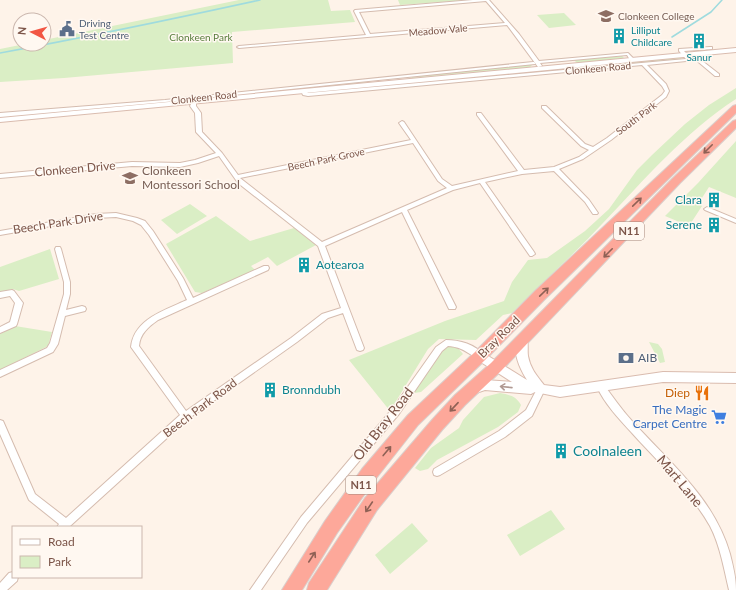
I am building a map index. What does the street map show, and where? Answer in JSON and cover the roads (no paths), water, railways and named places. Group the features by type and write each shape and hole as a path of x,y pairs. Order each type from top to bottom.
{"highway":[{"name":"Bray Road","path":"291,590 331,527 368,475 413,420 480,356 540,295 736,108"},
{"name":"Bray Road","path":"316,590 371,504 437,425 472,389 496,368 736,122"}],"main road":[{"name":"Clonkeen Road","path":"0,120 194,103 260,93 303,91 409,77 503,74 541,65 736,50"},
{"path":"522,340 523,363 541,389"},
{"name":"Old Bray Road","path":"480,356 496,368 524,384 560,392 663,377 736,378"},
{"path":"472,389 485,385 541,389"}],"street":[{"path":"368,36 356,11 487,0 541,65"},
{"name":"Meadow Vale","path":"239,47 508,24"},
{"path":"690,60 680,50 710,48"},
{"name":"Clonkeen Road","path":"303,91 304,94 308,95 503,74 707,58"},
{"path":"697,59 717,75"},
{"name":"Clonkeen Road","path":"0,115 260,93 532,63"},
{"name":"South Park","path":"321,245 404,210 451,188 522,172 555,169 581,158 658,102 667,91 664,85 643,64"},
{"path":"194,103 193,106 198,112 199,132 220,154 238,177 240,182 321,245 360,348"},
{"path":"544,107 583,145 592,149"},
{"path":"479,114 522,172"},
{"path":"402,123 440,180 451,188"},
{"name":"Beech Park Grove","path":"238,177 414,141"},
{"name":"Clonkeen Drive","path":"0,176 132,164 180,165 196,162 220,154"},
{"path":"555,169 587,201 595,213"},
{"path":"482,182 532,254"},
{"path":"707,209 736,221"},
{"path":"404,210 452,307"},
{"name":"Beech Park Drive","path":"0,233 96,216 116,215 135,220 143,223 152,233 182,280 191,301"},
{"path":"0,374 50,350 54,344 67,294 67,282 58,250"},
{"path":"185,416 140,356 135,347 136,336 143,327 155,318 266,268"},
{"path":"0,295 12,293 19,303 13,324 0,330"},
{"path":"63,314 82,309"},
{"name":"Beech Park Road","path":"0,424 32,497 64,525 185,416 294,340 325,316 345,309"},
{"name":"Old Bray Road","path":"255,590 304,520 396,411 439,349 446,343 456,343 465,345 480,356"},
{"name":"Mart Lane","path":"601,387 616,408 680,478 704,508 720,540 734,590"},
{"path":"437,472 502,434 529,413 541,389"},
{"path":"0,590 12,577"}],"waterway":[{"path":"0,53 130,28 260,0"},
{"path":"672,37 711,12 722,0"}],"place":[{"name":"Clonkeen College","path":"606,16"},
{"name":"Driving Test Centre","path":"67,29"},
{"name":"Lilliput Childcare","path":"619,36"},
{"name":"Sanur","path":"699,41"},
{"name":"Clonkeen Montessori School","path":"130,178"},
{"name":"Clara","path":"714,200"},
{"name":"Serene","path":"714,225"},
{"name":"Aotearoa","path":"304,265"},
{"name":"AIB","path":"626,358"},
{"name":"Bronndubh","path":"270,390"},
{"name":"Diep","path":"702,393"},
{"name":"The Magic Carpet Centre","path":"719,417"},
{"name":"Coolnaleen","path":"561,451"}],"park label":[{"name":"Clonkeen Park","path":"201,37"}]}
